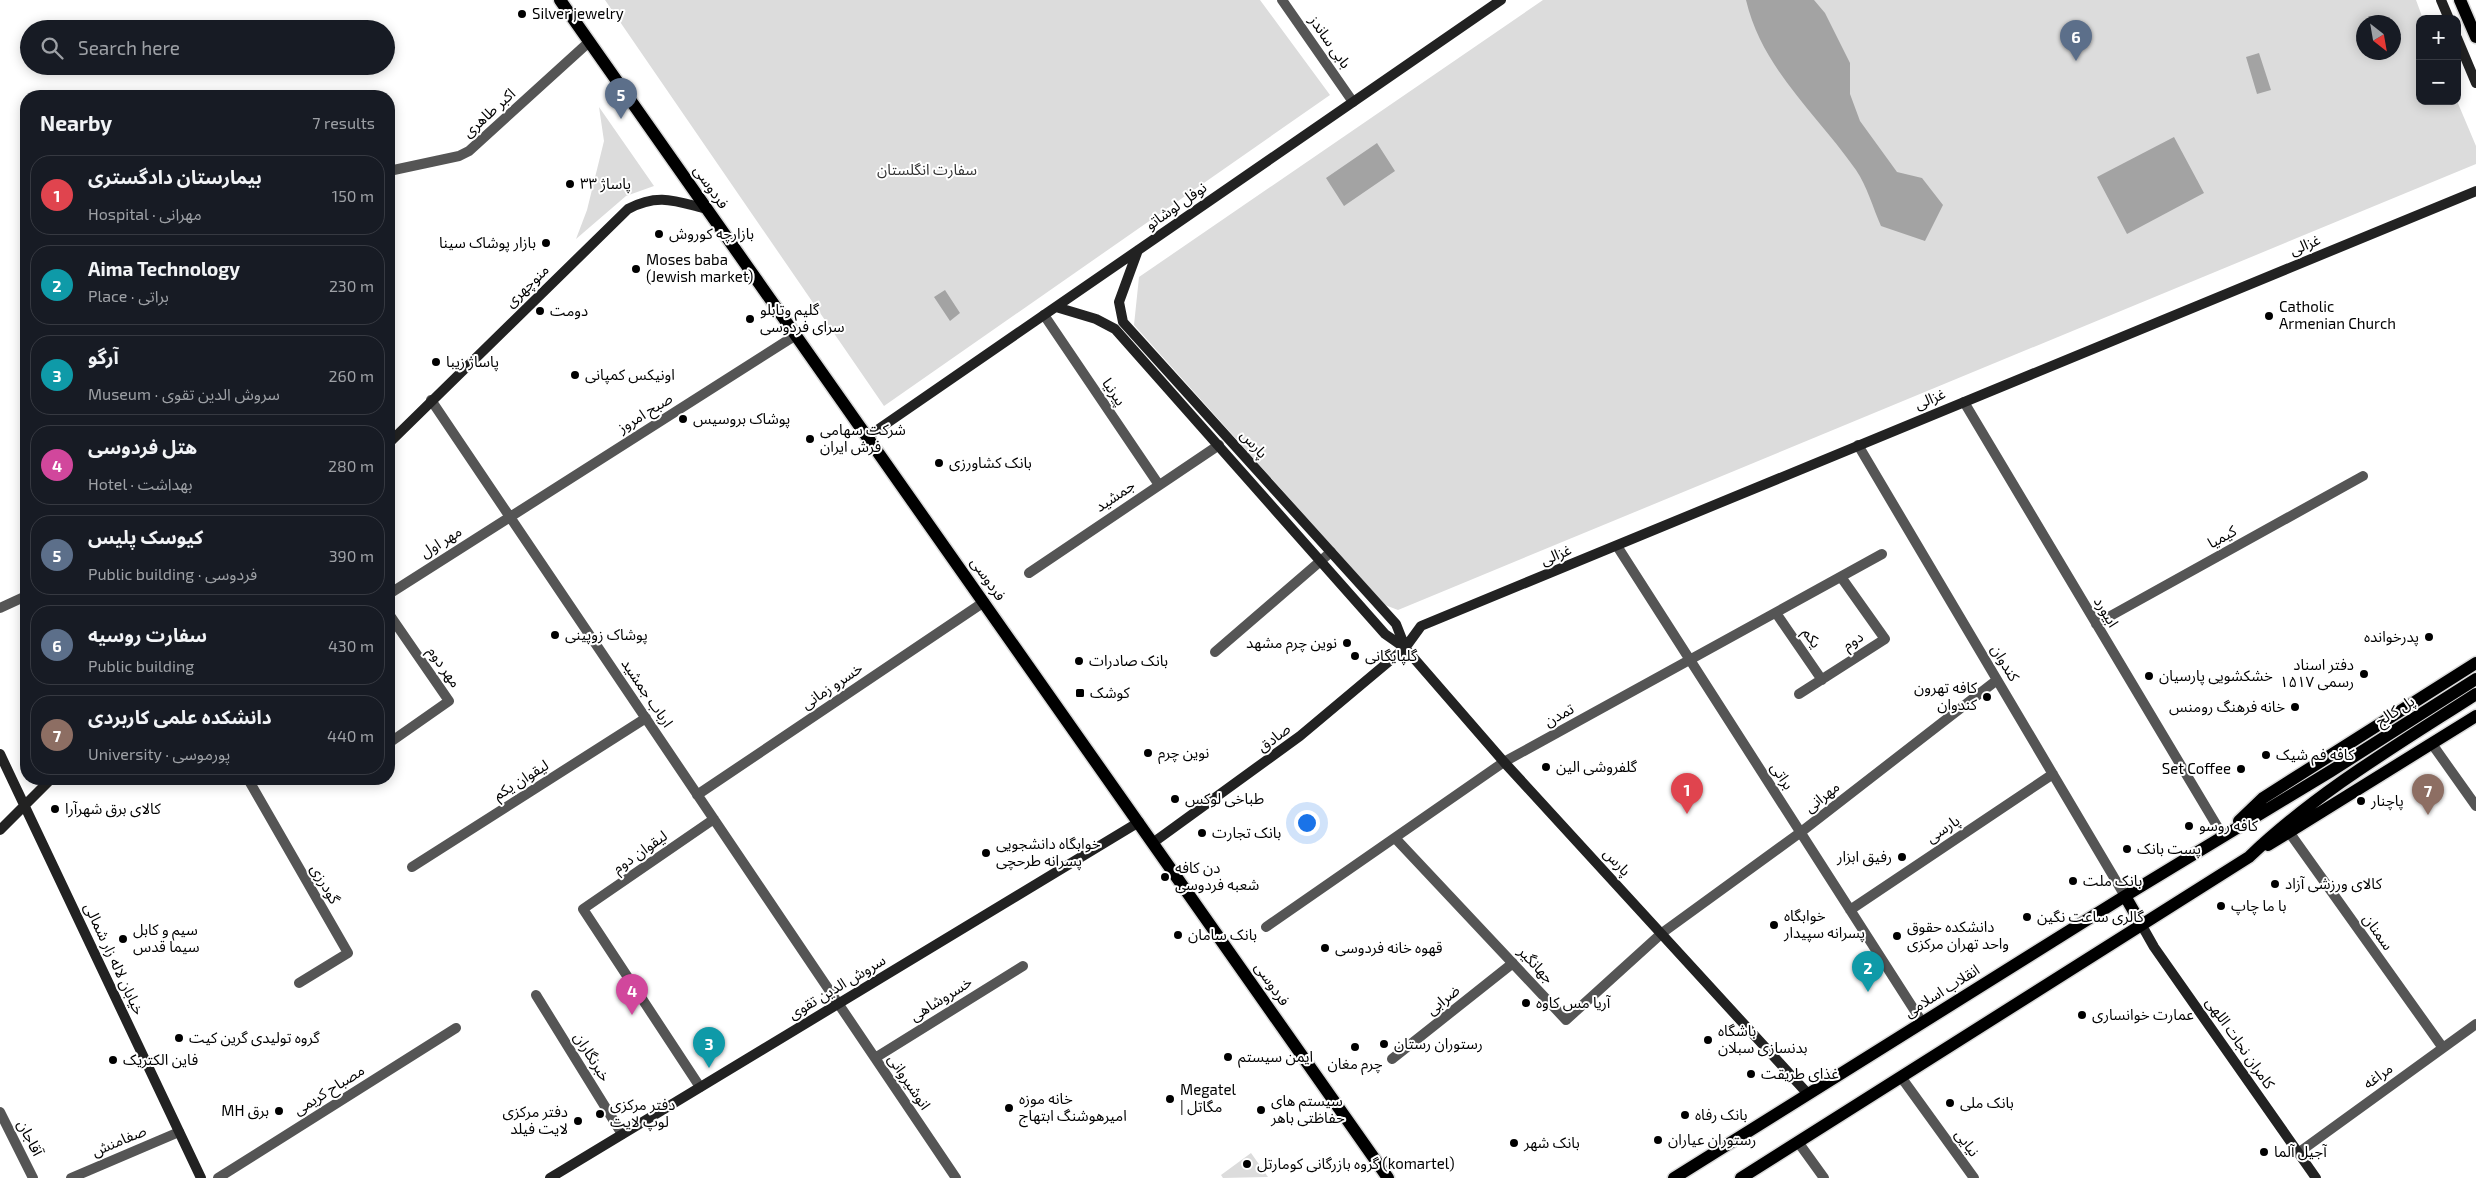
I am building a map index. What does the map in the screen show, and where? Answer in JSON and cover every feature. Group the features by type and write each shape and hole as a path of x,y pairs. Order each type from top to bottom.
{"main road":[{"name":"فردوسی","path":"560,0 1154,842 1388,1178"},
{"path":"2460,0 2476,37"},
{"path":"2223,836 2263,798 2476,663"},
{"name":"پل کالج","path":"2331,771 2476,679"},
{"name":"پل کالج","path":"2249,857 2284,824 2339,782 2476,694"},
{"path":"1741,1178 2142,924 2476,716"},
{"name":"انقلاب اسلامی","path":"1674,1178 2125,896 2331,771"},
{"path":"2125,896 2142,924"}],"street":[{"name":"بابی ساندز","path":"1282,0 1353,102"},
{"name":"نوفل لوشاتو","path":"868,437 1501,0"},
{"path":"2442,0 2448,15"},
{"name":"اکبر طاهری","path":"395,170 459,156 469,151 590,42"},
{"path":"2461,47 2476,83"},
{"name":"غزالی","path":"1405,648 1421,626 2476,191"},
{"name":"منوچهری","path":"395,437 628,209 643,201 667,199 707,209"},
{"path":"1115,329 1115,321 1123,322 1119,302 1138,250"},
{"name":"پارس","path":"1056,307 1096,319 1115,329 1385,634 1405,648 1504,762 1808,1094"},
{"name":"پیرنیا","path":"1044,315 1159,485"},
{"name":"پارس","path":"1123,322 1396,624 1405,648"},
{"name":"صبح امروز","path":"510,517 796,335"},
{"name":"ارباب جمشید","path":"431,400 838,1004"},
{"name":"ابیورد","path":"1964,402 2223,836"},
{"name":"جمشید","path":"1029,573 1218,445"},
{"name":"کندوان","path":"1858,445 2125,896"},
{"name":"کیمیا","path":"2096,624 2363,476"},
{"name":"مهر اول","path":"395,590 510,517"},
{"name":"براتی","path":"1617,546 1922,1022"},
{"path":"1215,652 1331,552"},
{"name":"تمدن","path":"1266,927 1504,762 1882,554"},
{"name":"دوم","path":"1799,694 1885,639 1842,577"},
{"path":"0,608 20,599"},
{"name":"خسرو زمانی","path":"698,795 984,602"},
{"name":"یکم","path":"1776,612 1822,680"},
{"name":"مهر دوم","path":"395,623 449,701 395,739"},
{"name":"صادق","path":"1154,842 1273,758 1405,648"},
{"name":"مهرانی","path":"1662,933 1801,832 1997,680"},
{"name":"لیقوان یکم","path":"412,867 646,718"},
{"path":"2432,744 2476,806"},
{"name":"خیابان لاله زار شمالی","path":"0,754 201,1178"},
{"name":"پارسی","path":"1850,910 2053,774"},
{"path":"0,830 45,785"},
{"name":"گودرزی","path":"251,785 348,953 298,983"},
{"name":"لیقوان دوم","path":"700,1088 584,909 714,819"},
{"name":"سروش الدین تقوی","path":"550,1178 1139,822"},
{"name":"سمنان","path":"2290,832 2443,1048"},
{"name":"جهانگیر","path":"1395,838 1566,1020 1662,933"},
{"name":"کامران نجات اللهی","path":"2142,924 2154,947 2316,1178"},
{"name":"ضرابی","path":"1392,1059 1513,963"},
{"name":"خسروشاهی","path":"875,1058 1023,966"},
{"name":"خبرنگاران","path":"536,995 622,1134"},
{"name":"انوشیروانی","path":"838,1004 956,1178"},
{"name":"مراغه","path":"2298,1153 2476,1024"},
{"name":"مصباح کریمی","path":"218,1178 456,1028"},
{"name":"نیایی","path":"1901,1077 1974,1178"},
{"name":"آقاجان","path":"0,1112 33,1178"},
{"name":"صفامنش","path":"70,1178 179,1132"},
{"path":"1798,1142 1824,1178"}],"green space":[{"name":"سفارت انگلستان","path":"605,0 1260,0 1330,95 884,406"},
{"path":"1543,0 2416,0 2422,15 2416,15 2416,105 2459,105 2476,146 2476,164 1398,610 1385,605 1134,325 1139,277"},
{"path":"599,107 654,186 626,196 576,239 587,210 604,141"},
{"name":"گروه بازرگانی کومارتل (komartel)","path":"1251,1153 1268,1177 1223,1178 1221,1175"}],"shaded area":[{"path":"1746,0 1814,0 1825,13 1850,63 1850,94 1860,121 1897,172 1922,178 1943,205 1925,241 1881,226 1860,176 1841,149 1792,90 1764,48"},
{"path":"2259,53 2271,90 2257,94 2246,57"},
{"path":"2174,137 2204,193 2127,234 2097,177"},
{"path":"1377,143 1395,171 1344,206 1326,178"},
{"path":"945,290 960,313 950,321 934,297"}],"place":[{"name":"Silver jewelry","path":"522,14"},
{"name":"سفارت روسیه","path":"2076,61"},
{"name":"کیوسک پلیس","path":"621,119"},
{"name":"پاساژ ۳۳","path":"570,184"},
{"name":"بازارچه کوروش","path":"659,234"},
{"name":"بازار پوشاک سینا","path":"546,243"},
{"name":"Moses baba (Jewish market)","path":"636,269"},
{"name":"دومت","path":"540,311"},
{"name":"Catholic Armenian Church","path":"2269,316"},
{"name":"گليم وتابلو سراى فردوسى","path":"750,319"},
{"name":"پاساژ زیبا","path":"436,362"},
{"name":"اونیکس کمپانی","path":"575,375"},
{"name":"پوشاک بروسیس","path":"683,419"},
{"name":"شرکت سهامی فرش ایران","path":"810,439"},
{"name":"بانک کشاورزی","path":"939,463"},
{"name":"پوشاک زوپینی","path":"555,635"},
{"name":"پدرخوانده","path":"2429,637"},
{"name":"نوین چرم مشهد","path":"1347,643"},
{"name":"گلپایگانی","path":"1355,656"},
{"name":"بانک صادرات","path":"1079,661"},
{"name":"دفتر اسناد رسمی ۱۵۱۷","path":"2364,674"},
{"name":"خشکشویی پارسیان","path":"2149,676"},
{"name":"کوشک","path":"1080,693"},
{"name":"کافه تهرون کندوان","path":"1987,697"},
{"name":"خانه فرهنگ رومنس","path":"2295,707"},
{"name":"نوین چرم","path":"1148,753"},
{"name":"کافه فم شیک","path":"2266,755"},
{"name":"گلفروشی الین","path":"1546,767"},
{"name":"Set Coffee","path":"2241,769"},
{"name":"طباخی لوکس","path":"1175,799"},
{"name":"پاچنار","path":"2361,801"},
{"name":"کالای برق شهرآرا","path":"55,809"},
{"name":"بیمارستان دادگستری","path":"1687,814"},
{"name":"دانشکده علمی کاربردی","path":"2428,815"},
{"name":"کافه روسو","path":"2189,826"},
{"name":"بانک تجارت","path":"1202,833"},
{"name":"پست بانک","path":"2127,849"},
{"name":"خوابگاه دانشجویی پسرانه طرحچی","path":"986,853"},
{"name":"رفیق ابزار","path":"1902,857"},
{"name":"دن کافه شعبه فردوسی","path":"1165,877"},
{"name":"بانک ملت","path":"2073,881"},
{"name":"کالای ورزشی آزاد","path":"2275,884"},
{"name":"با ما چاپ","path":"2221,906"},
{"name":"گالری ساعت نگین","path":"2027,917"},
{"name":"خوابگاه پسرانه سپیدار","path":"1774,925"},
{"name":"بانک سامان","path":"1178,935"},
{"name":"دانشکده حقوق واحد تهران مرکزی","path":"1897,936"},
{"name":"سیم و کابل سیما قدس","path":"123,939"},
{"name":"قهوه خانه فردوسی","path":"1325,948"},
{"name":"Aima Technology","path":"1868,992"},
{"name":"آریا مس کاوه","path":"1526,1003"},
{"name":"هتل فردوسی","path":"632,1015"},
{"name":"عمارت خوانساری","path":"2082,1015"},
{"name":"گروه تولیدی گرین کیت","path":"179,1038"},
{"name":"باشگاه بدنسازی سبلان","path":"1708,1040"},
{"name":"رستوران رستان","path":"1384,1044"},
{"name":"چرم مغان","path":"1355,1047"},
{"name":"ایمن سیستم","path":"1228,1057"},
{"name":"فاین الکتریک","path":"113,1060"},
{"name":"آرگو","path":"709,1068"},
{"name":"غذای طریقت","path":"1751,1074"},
{"name":"Megatel | مگاتل","path":"1170,1099"},
{"name":"بانک ملی","path":"1950,1103"},
{"name":"خانه موزه امیرهوشنگ ابتهاج","path":"1009,1108"},
{"name":"سیستم‌ های حفاظتی باهر","path":"1261,1110"},
{"name":"MH برق","path":"279,1111"},
{"name":"دفتر مرکزی لوپ لایت","path":"600,1114"},
{"name":"بانک رفاه","path":"1685,1115"},
{"name":"دفتر مرکزی لایت فیلد","path":"578,1121"},
{"name":"رستوران عیاران","path":"1658,1140"},
{"name":"بانک شهر","path":"1514,1143"},
{"name":"آجیل آلما","path":"2264,1152"},
{"name":"گروه بازرگانی کومارتل (komartel)","path":"1247,1164"}]}
